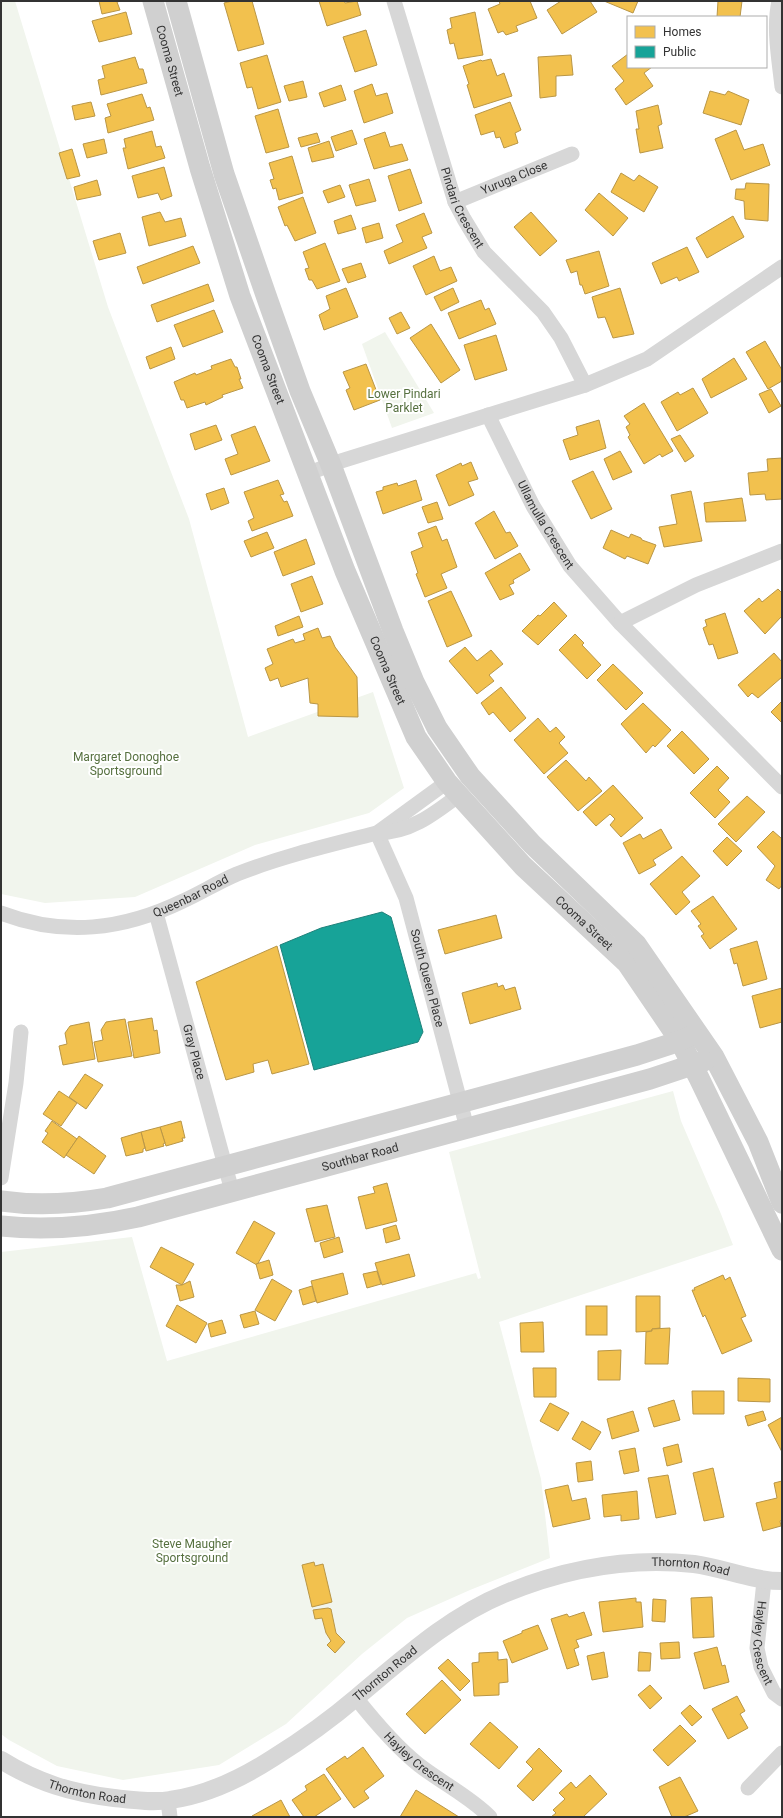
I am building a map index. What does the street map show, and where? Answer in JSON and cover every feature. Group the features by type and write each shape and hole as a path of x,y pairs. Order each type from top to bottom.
{"main road":[{"name":"Cooma Street","path":"152,1 200,168 240,296 309,473 345,571 416,737 453,789 523,866 626,963 689,1037 714,1057 758,1142 782,1203"},
{"name":"Cooma Street","path":"176,1 224,174 300,392 331,465 393,631 414,682 437,728 470,776 532,844 636,944 689,1037 692,1065 775,1216 782,1250"},
{"path":"453,789 470,776"},
{"path":"1,1201 17,1203 76,1203 107,1198 460,1103 689,1037"},
{"name":"Southbar Road","path":"1,1226 46,1229 78,1228 108,1224 650,1079 714,1057"}],"street":[{"name":"Pindari Crescent","path":"394,1 456,202 464,219 484,252 543,312 561,338 585,385"},
{"path":"779,1 777,11 778,48 782,87"},
{"name":"Yuruga Close","path":"456,202 572,154"},
{"path":"309,473 585,385 647,359 694,329 782,267"},
{"name":"Ullamulla Crescent","path":"488,415 533,506 570,566 620,623 782,787"},
{"path":"620,623 696,585 782,551"},
{"name":"Queenbar Road","path":"1,913 32,923 56,927 75,928 130,922 156,913 237,874 263,864 377,833 453,789"},
{"name":"South Queen Place","path":"377,833 406,898 467,1128"},
{"name":"Gray Place","path":"156,913 232,1191"},
{"path":"1,1178 16,1083 21,1032"},
{"name":"Thornton Road","path":"1,1760 48,1784 83,1794 128,1799 169,1809 195,1795 226,1784 254,1770 320,1727 397,1662 437,1631 472,1610 503,1594 561,1574 594,1567 641,1563 694,1564 733,1572 764,1581 782,1581"},
{"name":"Hayley Crescent","path":"764,1581 756,1648 761,1668 774,1693 782,1699"},
{"name":"Hayley Crescent","path":"356,1698 391,1739 419,1765 456,1790 490,1817"},
{"path":"748,1788 782,1753"}],"green space":[{"name":"Margaret Donoghoe Sportsground","path":"1,1 15,1 108,307 189,519 248,737 373,692 404,788 369,813 255,845 135,897 45,903 1,894"},
{"name":"Lower Pindari Parklet","path":"385,332 434,413 392,428 362,344"},
{"name":"Steve Maugher Sportsground","path":"673,1091 681,1121 733,1245 499,1322 541,1479 550,1558 470,1590 407,1618 362,1654 286,1724 219,1765 123,1780 57,1766 9,1740 1,1734 1,1252 132,1237 167,1361 476,1273 478,1279 481,1278 449,1152"}],"building: Homes":[{"path":"99,1 121,1 117,2 120,10 102,14"},
{"path":"232,1 252,1 264,44 238,51 224,3"},
{"path":"319,1 344,1 345,3 357,1 361,15 327,26"},
{"path":"499,1 530,1 537,18 516,26 518,31 506,35 503,31 498,33 488,9 500,4"},
{"path":"561,1 590,1 597,12 562,34 547,10"},
{"path":"604,1 638,1 633,13"},
{"path":"718,1 742,1 740,16 717,16"},
{"path":"126,12 132,34 99,42 92,21"},
{"path":"475,12 483,55 458,59 454,43 450,44 447,30 452,28 450,18"},
{"path":"366,30 377,65 355,72 343,37"},
{"path":"267,55 281,102 258,109 252,87 247,88 240,63"},
{"path":"571,55 573,75 556,76 556,96 540,98 538,57"},
{"path":"627,55 627,68 651,68 644,73 653,86 626,105 615,89 624,81 612,66"},
{"path":"135,57 139,69 143,69 147,83 101,95 98,80 105,78 102,66"},
{"path":"491,59 497,76 504,73 512,96 474,108 467,85 469,84 463,66 481,60"},
{"path":"303,81 307,97 289,101 284,86"},
{"path":"372,84 376,96 387,93 393,113 364,123 354,91"},
{"path":"341,85 346,100 324,107 319,93"},
{"path":"710,91 725,95 728,91 749,100 741,125 703,113"},
{"path":"142,94 147,108 150,107 154,120 108,133 105,118 111,116 107,104"},
{"path":"91,102 95,116 75,120 72,106"},
{"path":"510,102 521,130 515,133 518,143 504,148 500,137 496,138 494,131 481,135 475,115"},
{"path":"658,105 662,124 658,126 663,148 640,153 636,129 639,129 636,111"},
{"path":"278,109 289,147 266,153 255,116"},
{"path":"352,130 357,144 336,151 331,137"},
{"path":"736,130 744,150 763,144 770,165 731,180 715,139"},
{"path":"152,131 156,147 161,146 165,158 128,169 123,148 126,148 124,139"},
{"path":"385,132 390,147 402,144 408,160 374,169 364,139"},
{"path":"317,133 320,142 301,147 298,138"},
{"path":"104,139 107,153 87,158 83,144"},
{"path":"329,141 334,157 312,162 308,148"},
{"path":"72,149 80,176 67,179 59,153"},
{"path":"292,156 303,193 279,200 276,188 273,189 270,180 274,179 269,163"},
{"path":"164,167 172,196 161,200 158,193 138,198 132,176"},
{"path":"410,169 422,203 399,211 388,176"},
{"path":"621,173 634,181 639,175 658,187 644,212 611,192"},
{"path":"369,179 376,201 356,206 349,185"},
{"path":"97,180 101,195 77,200 74,187"},
{"path":"746,183 769,184 768,221 745,219 744,201 735,199 736,189 745,189"},
{"path":"340,185 345,197 328,203 323,191"},
{"path":"599,193 628,218 613,236 585,210"},
{"path":"303,197 316,233 295,241 287,225 285,226 278,207"},
{"path":"160,212 165,222 181,218 186,236 149,246 142,217"},
{"path":"531,212 557,241 540,256 514,227"},
{"path":"424,213 432,233 422,237 427,248 389,264 384,251 403,242 396,225"},
{"path":"351,215 356,229 338,234 334,221"},
{"path":"733,216 744,237 707,258 696,238"},
{"path":"379,223 383,238 366,243 362,228"},
{"path":"120,233 126,253 99,260 93,241"},
{"path":"325,243 340,281 317,289 312,280 309,280 305,269 309,268 303,252"},
{"path":"193,246 200,263 143,284 137,267"},
{"path":"687,247 699,272 679,281 677,277 661,284 652,263"},
{"path":"599,251 609,286 585,294 582,285 580,285 577,271 571,273 566,260"},
{"path":"434,256 440,271 451,267 457,281 426,295 413,266"},
{"path":"361,263 366,277 348,283 342,269"},
{"path":"208,284 214,301 157,322 151,305"},
{"path":"346,288 358,317 324,330 319,315 330,309 326,296"},
{"path":"453,288 459,302 441,311 434,297"},
{"path":"620,288 634,334 613,338 605,317 598,318 592,297"},
{"path":"481,300 485,310 489,308 496,324 459,339 448,313"},
{"path":"214,310 223,332 183,347 174,325"},
{"path":"401,312 410,328 397,334 389,318"},
{"path":"431,324 460,370 441,383 410,338"},
{"path":"496,335 507,370 475,380 464,345"},
{"path":"765,341 782,370 782,381 768,389 746,352"},
{"path":"171,347 175,359 150,369 146,357"},
{"path":"734,358 747,379 711,398 702,379"},
{"path":"231,359 235,367 237,367 241,379 239,379 243,388 222,395 223,397 206,405 205,402 187,408 184,400 181,400 174,382 195,373 196,375 212,369 211,366"},
{"path":"366,364 380,400 354,410 346,390 350,388 343,372"},
{"path":"693,388 708,413 677,431 661,402 678,392 680,395"},
{"path":"771,389 781,406 769,413 759,394"},
{"path":"644,403 673,451 662,457 660,454 644,464 628,437 630,435 626,427 630,424 624,416"},
{"path":"599,420 606,448 570,460 563,440 578,435 576,427"},
{"path":"216,425 222,440 195,450 190,434"},
{"path":"255,426 270,461 231,475 225,459 238,454 231,435"},
{"path":"680,435 694,456 685,462 671,439"},
{"path":"620,451 632,472 613,480 604,459"},
{"path":"782,458 782,499 766,500 765,494 750,495 748,473 768,471 767,459"},
{"path":"471,462 478,479 468,482 474,495 449,506 436,475 461,463 462,466"},
{"path":"593,471 612,509 591,519 572,481"},
{"path":"278,480 284,494 280,495 284,502 287,501 293,516 252,531 248,521 254,518 244,492"},
{"path":"416,480 422,500 383,514 376,492 383,490 383,487 397,483 398,486"},
{"path":"224,488 229,503 211,510 206,494"},
{"path":"691,491 702,541 664,547 659,527 677,524 671,495"},
{"path":"742,498 746,521 706,522 704,503"},
{"path":"437,502 443,519 428,523 422,507"},
{"path":"494,511 506,533 510,532 518,546 495,559 475,523"},
{"path":"436,526 442,541 447,539 457,567 441,574 447,588 425,597 416,574 418,573 411,552 423,547 418,533"},
{"path":"611,530 629,538 631,534 656,545 648,564 627,556 625,559 603,548"},
{"path":"267,532 274,548 251,557 244,541"},
{"path":"306,539 315,564 283,576 274,552"},
{"path":"520,553 530,570 513,580 514,583 509,585 514,594 500,600 485,573"},
{"path":"312,576 323,604 301,612 291,584"},
{"path":"778,589 782,593 782,616 765,634 744,611 759,598 762,602"},
{"path":"451,591 472,636 447,647 428,601"},
{"path":"554,602 567,616 538,645 522,631"},
{"path":"725,613 738,653 718,659 713,644 709,645 703,628 707,626 705,620"},
{"path":"299,616 303,627 278,636 275,626"},
{"path":"318,628 322,638 330,636 335,647 357,677 358,717 318,716 318,704 310,703 308,678 281,687 278,678 270,681 265,668 273,664 267,649 293,639 295,643 305,640 303,634"},
{"path":"575,634 584,643 582,645 601,665 587,679 559,650"},
{"path":"465,647 477,661 491,650 503,664 489,675 494,681 477,694 449,661"},
{"path":"774,653 782,662 782,677 758,698 752,693 748,697 738,685"},
{"path":"613,664 643,693 626,710 597,680"},
{"path":"501,687 526,718 510,732 493,712 489,715 481,703"},
{"path":"782,701 782,723 771,712"},
{"path":"643,703 671,730 655,747 653,745 646,753 621,724"},
{"path":"538,718 550,732 556,727 565,737 559,743 568,753 544,774 514,740"},
{"path":"682,731 709,759 694,774 667,746"},
{"path":"566,760 586,781 589,777 602,791 578,811 547,777"},
{"path":"717,766 729,778 718,790 730,802 715,818 690,793"},
{"path":"613,785 643,818 621,837 610,825 615,819 610,814 596,826 583,812"},
{"path":"747,796 765,812 736,842 718,824"},
{"path":"661,829 672,848 653,860 656,865 639,874 623,843 640,834 643,839"},
{"path":"773,831 781,838 782,837 782,885 779,889 766,880 775,866 757,847"},
{"path":"727,837 742,851 727,866 713,851"},
{"path":"682,856 700,876 682,892 690,902 676,915 650,884"},
{"path":"713,896 737,929 710,949 701,936 704,934 698,926 701,924 691,911"},
{"path":"496,915 502,938 445,954 438,930"},
{"path":"757,941 767,979 743,986 737,963 734,964 730,949"},
{"path":"277,946 309,1064 272,1074 268,1060 253,1064 254,1072 226,1080 196,982"},
{"path":"497,983 498,987 503,985 505,990 515,987 521,1009 470,1024 462,993"},
{"path":"782,988 782,1022 760,1028 752,996"},
{"path":"152,1018 154,1031 157,1030 160,1053 134,1058 128,1022"},
{"path":"125,1019 132,1056 98,1062 94,1042 103,1040 101,1030 106,1022"},
{"path":"89,1022 95,1059 63,1065 59,1046 67,1044 65,1033 70,1026"},
{"path":"85,1074 103,1085 86,1109 69,1097"},
{"path":"59,1091 77,1103 61,1126 43,1114"},
{"path":"52,1121 77,1139 64,1158 42,1142 48,1133 45,1131"},
{"path":"181,1121 185,1138 182,1138 183,1141 166,1146 160,1127"},
{"path":"160,1127 165,1143 163,1144 164,1146 146,1151 141,1132"},
{"path":"141,1132 145,1148 143,1149 143,1152 126,1156 121,1138"},
{"path":"79,1136 106,1156 94,1174 66,1155"},
{"path":"387,1183 397,1221 366,1229 358,1197 375,1193 373,1187"},
{"path":"327,1205 335,1237 315,1242 306,1209"},
{"path":"254,1221 275,1233 257,1265 236,1253"},
{"path":"396,1225 400,1239 386,1243 383,1229"},
{"path":"339,1237 343,1252 324,1258 320,1243"},
{"path":"161,1247 194,1264 182,1285 150,1267"},
{"path":"409,1254 415,1276 382,1285 375,1263"},
{"path":"269,1260 273,1275 260,1279 256,1264"},
{"path":"377,1271 381,1284 367,1288 363,1274"},
{"path":"343,1273 348,1294 317,1303 311,1281"},
{"path":"723,1275 725,1280 730,1277 746,1316 741,1318 752,1341 722,1354 705,1315 703,1317 692,1290 695,1290 694,1288"},
{"path":"272,1279 292,1291 275,1321 255,1310"},
{"path":"190,1281 194,1297 180,1301 176,1285 182,1285"},
{"path":"312,1286 316,1301 303,1305 299,1290"},
{"path":"636,1296 660,1296 660,1328 652,1329 652,1331 636,1332"},
{"path":"177,1305 207,1323 196,1343 166,1326"},
{"path":"586,1306 607,1306 607,1335 586,1335"},
{"path":"255,1311 259,1324 244,1328 240,1315"},
{"path":"222,1320 226,1333 211,1337 208,1324"},
{"path":"543,1322 544,1352 521,1352 520,1323"},
{"path":"670,1328 668,1364 645,1364 646,1332 652,1331 652,1329"},
{"path":"621,1350 620,1380 598,1380 598,1351"},
{"path":"533,1368 556,1368 556,1397 534,1397"},
{"path":"738,1378 770,1379 770,1402 738,1401"},
{"path":"692,1391 724,1391 724,1414 693,1414"},
{"path":"674,1400 680,1420 654,1427 648,1408"},
{"path":"550,1403 569,1413 558,1431 540,1421"},
{"path":"633,1411 639,1431 612,1439 607,1419"},
{"path":"763,1411 766,1420 748,1426 745,1416"},
{"path":"782,1417 782,1452 768,1425"},
{"path":"582,1421 601,1432 590,1450 572,1439"},
{"path":"678,1444 682,1462 667,1466 663,1448"},
{"path":"635,1448 639,1471 624,1474 619,1451"},
{"path":"591,1461 593,1480 578,1482 576,1463"},
{"path":"713,1468 724,1517 704,1521 693,1473"},
{"path":"668,1475 676,1514 656,1518 648,1478"},
{"path":"782,1481 781,1526 763,1531 756,1503 777,1498 774,1483"},
{"path":"568,1485 572,1501 586,1498 590,1519 553,1527 545,1490"},
{"path":"637,1491 639,1519 621,1521 621,1515 604,1517 602,1495"},
{"path":"314,1562 315,1566 323,1564 332,1602 312,1607 302,1565"},
{"path":"712,1597 714,1637 693,1638 691,1598"},
{"path":"636,1598 636,1602 641,1602 643,1627 603,1632 599,1602"},
{"path":"653,1599 666,1600 665,1622 652,1621"},
{"path":"331,1609 336,1633 345,1642 335,1653 327,1645 331,1641 326,1633 322,1618 315,1619 313,1610"},
{"path":"584,1612 592,1635 576,1640 579,1647 574,1649 579,1665 567,1669 551,1619 567,1614 569,1617"},
{"path":"538,1625 548,1649 512,1663 503,1641"},
{"path":"679,1642 680,1658 661,1659 660,1643"},
{"path":"717,1647 722,1666 725,1665 729,1682 704,1689 694,1653"},
{"path":"498,1652 498,1660 507,1659 508,1682 499,1683 499,1695 474,1696 472,1663 479,1662 479,1653"},
{"path":"604,1652 608,1677 592,1680 587,1656"},
{"path":"639,1652 651,1653 650,1671 638,1671"},
{"path":"448,1659 470,1681 460,1691 438,1668"},
{"path":"442,1680 461,1700 425,1734 406,1714"},
{"path":"650,1685 662,1698 650,1709 638,1695"},
{"path":"737,1696 745,1711 740,1714 748,1728 728,1739 712,1709"},
{"path":"690,1705 702,1717 692,1726 681,1713"},
{"path":"490,1722 518,1747 499,1769 470,1744"},
{"path":"680,1725 696,1741 668,1766 653,1750"},
{"path":"363,1747 384,1776 364,1791 369,1798 354,1808 326,1769 345,1756 347,1759"},
{"path":"539,1748 562,1771 533,1801 517,1786 533,1769 526,1762"},
{"path":"324,1774 341,1799 314,1817 304,1817 292,1800 307,1790 305,1786"},
{"path":"590,1775 607,1794 583,1817 551,1817 556,1813 553,1810 565,1799 559,1793 571,1782 576,1788"},
{"path":"680,1777 698,1811 684,1817 672,1817 659,1787"},
{"path":"416,1790 459,1817 400,1817"},
{"path":"281,1800 290,1817 252,1817 252,1816"}],"building: Public":[{"path":"382,912 391,917 423,1032 418,1042 314,1070 280,945 321,928"}]}
